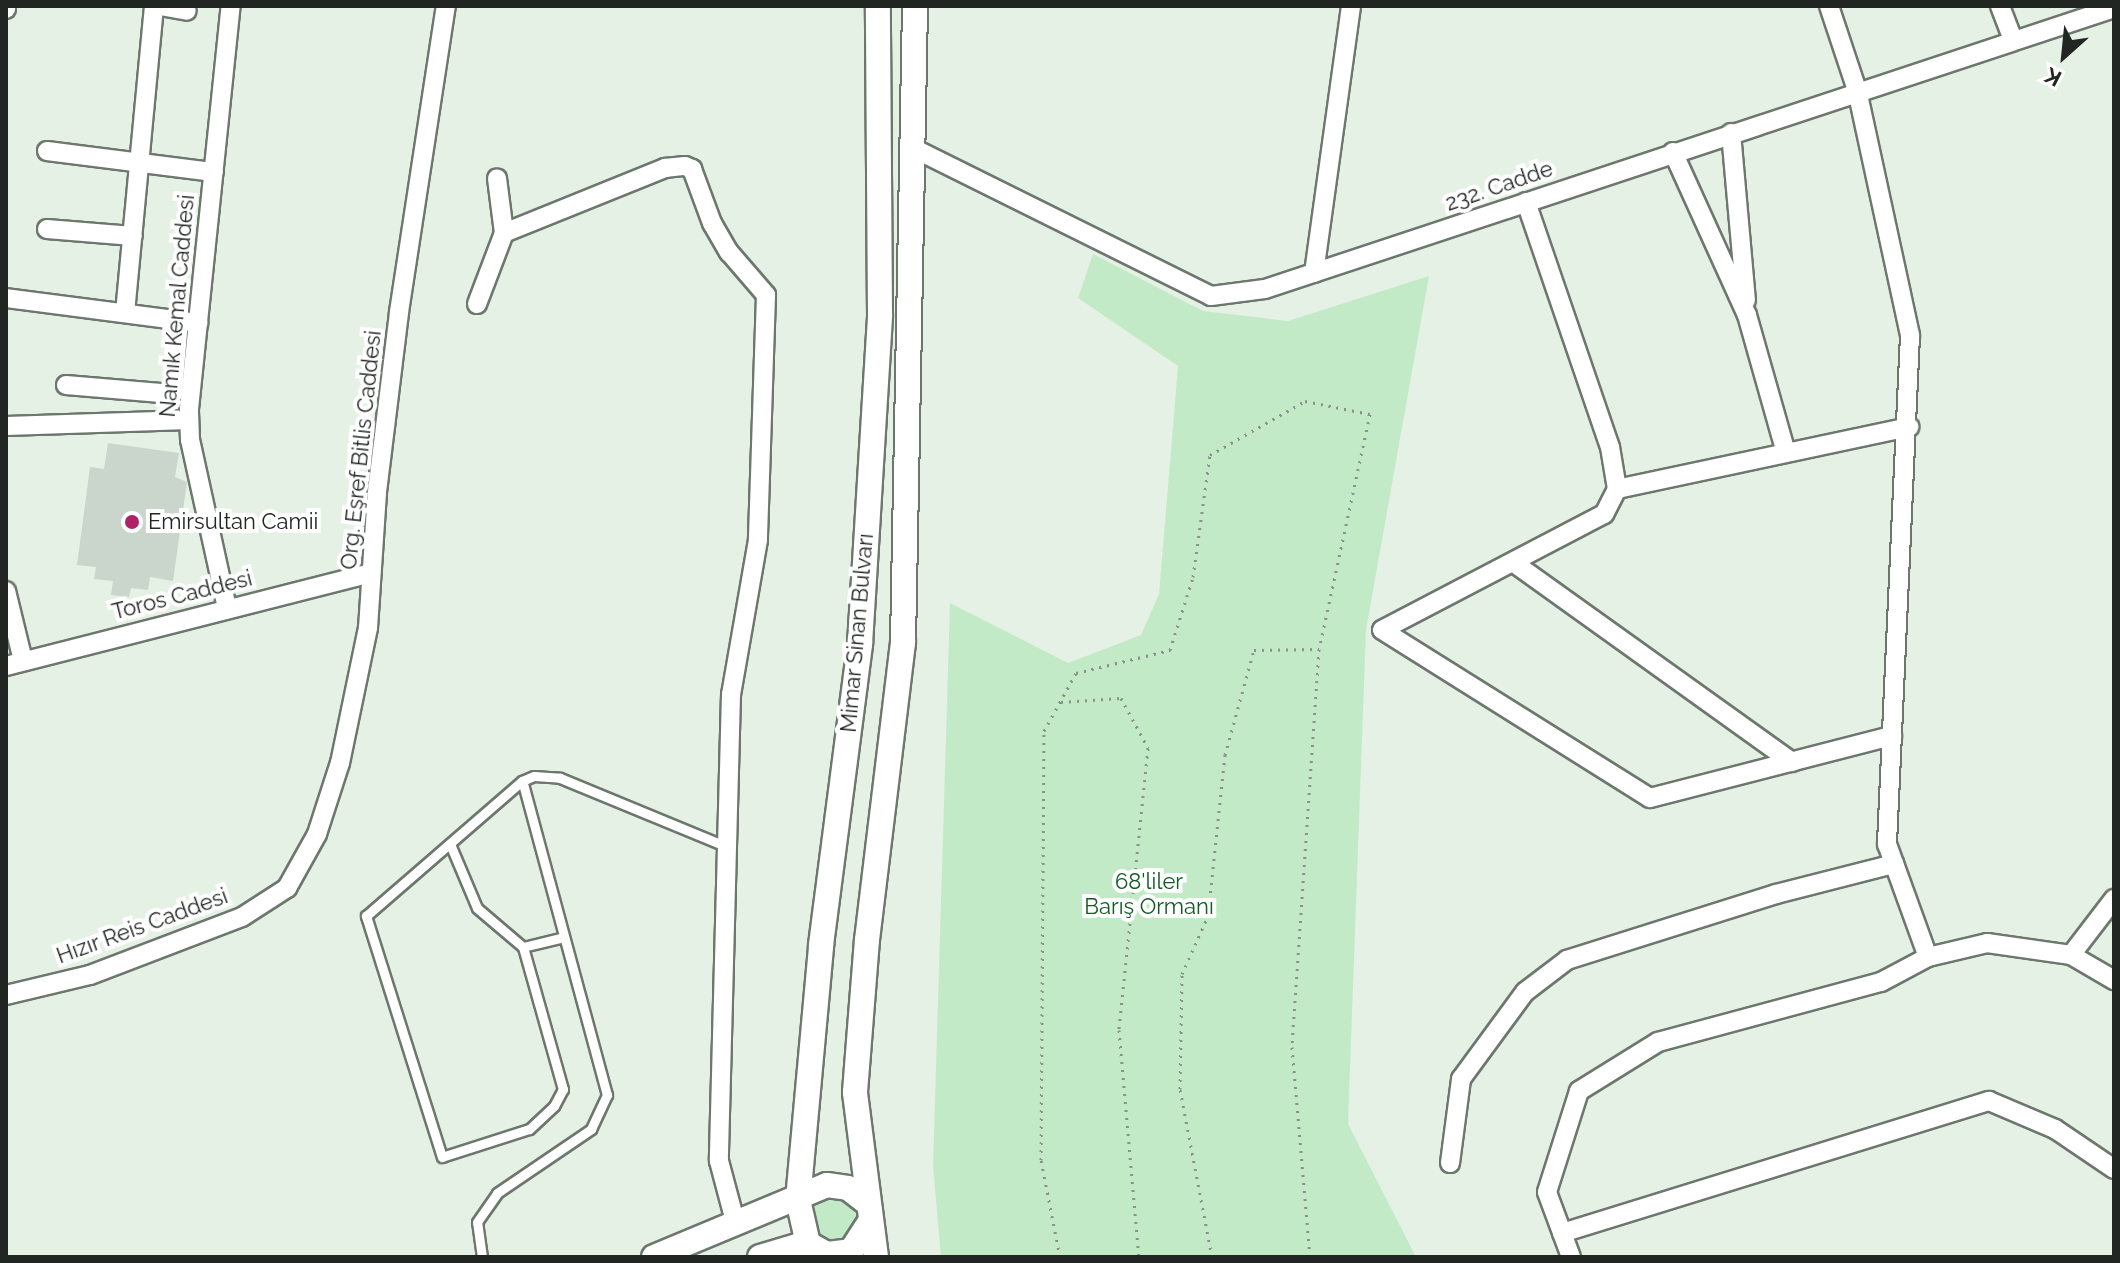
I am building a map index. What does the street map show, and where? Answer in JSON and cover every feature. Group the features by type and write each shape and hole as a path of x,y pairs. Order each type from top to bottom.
{"main road":[{"name":"Mimar Sinan Bulvarı","path":"809,1250 798,1200 821,945 860,644 880,315 878,6"},
{"name":"Mimar Sinan Bulvarı","path":"876,1257 855,1092 867,940 903,643 915,149 915,6"},
{"path":"654,1257 735,1221 798,1200 817,1188 838,1185 868,1212 851,1251 827,1254 809,1250 760,1257"}],"street":[{"path":"125,313 157,6 187,11"},
{"name":"Namık Kemal Caddesi","path":"227,608 189,420 231,6"},
{"name":"Org. Eşref Bitlis Caddesi","path":"287,888 317,834 340,763 368,628 399,312 446,6"},
{"path":"1314,273 1351,6"},
{"path":"1829,6 1857,90 1910,335 1909,427 1887,844 1928,957"},
{"path":"2000,6 2013,40"},
{"name":"232. Cadde","path":"915,149 1211,296 1265,289 1857,90 2114,8"},
{"path":"1731,133 1747,315"},
{"path":"47,151 214,172"},
{"path":"1673,152 1747,315 1786,453"},
{"path":"504,233 665,168 685,166 692,169 712,223 729,252 766,295 758,540 731,694 719,1161 735,1221"},
{"path":"477,304 504,233 497,178"},
{"path":"1526,202 1610,447 1617,489 1604,514 1382,630 1650,798 1892,736"},
{"path":"47,229 133,236"},
{"path":"6,298 198,323"},
{"path":"66,385 173,394 179,320"},
{"path":"111,423 116,391"},
{"path":"6,426 189,420"},
{"path":"1617,489 1909,427"},
{"path":"1514,563 1792,762"},
{"name":"Toros Caddesi","path":"14,663 371,573"},
{"path":"6,591 14,663"},
{"path":"1450,1163 1461,1079 1525,992 1567,960 1776,894 1894,864"},
{"name":"Hızır Reis Caddesi","path":"6,995 90,975 242,917 287,888"},
{"path":"2071,955 2114,899"},
{"path":"1571,1257 1547,1192 1579,1091 1658,1042 1881,982 1928,957 1987,943 2071,955 2114,980"},
{"path":"1562,1233 1989,1101 2055,1129 2114,1169"}],"lane":[{"path":"450,844 477,908 523,947 563,1089 554,1106 529,1129 442,1157 366,916 522,781 534,776 560,778 727,847"},
{"path":"482,1257 477,1222 497,1193 591,1129 607,1095 522,781"},
{"path":"523,947 564,937"}],"path":[{"path":"1060,1257 1041,1160 1044,731 1076,673 1170,650 1193,577 1210,455 1305,401 1370,414 1319,649 1292,1047 1310,1257"},
{"path":"1212,1257 1180,1089 1182,974 1208,916 1225,755 1254,650 1319,649"},
{"path":"1060,702 1121,698 1148,748 1119,1030 1139,1257"}],"green space":[{"name":"68'liler Barış Ormanı","path":"1093,254 1203,311 1288,321 1429,276 1366,630 1348,1124 1416,1257 941,1257 933,1166 950,603 1068,663 1141,635 1159,594 1178,366 1078,298"},
{"path":"833,1195 849,1202 856,1218 849,1234 833,1241 817,1234 810,1218 817,1202"}],"building":[{"name":"Emirsultan Camii","path":"108,443 179,453 175,477 187,482 173,581 150,577 148,590 131,588 129,597 111,595 113,581 94,579 96,567 77,565 90,467 104,469"}],"place":[{"name":"Emirsultan Camii","path":"132,522"}]}
